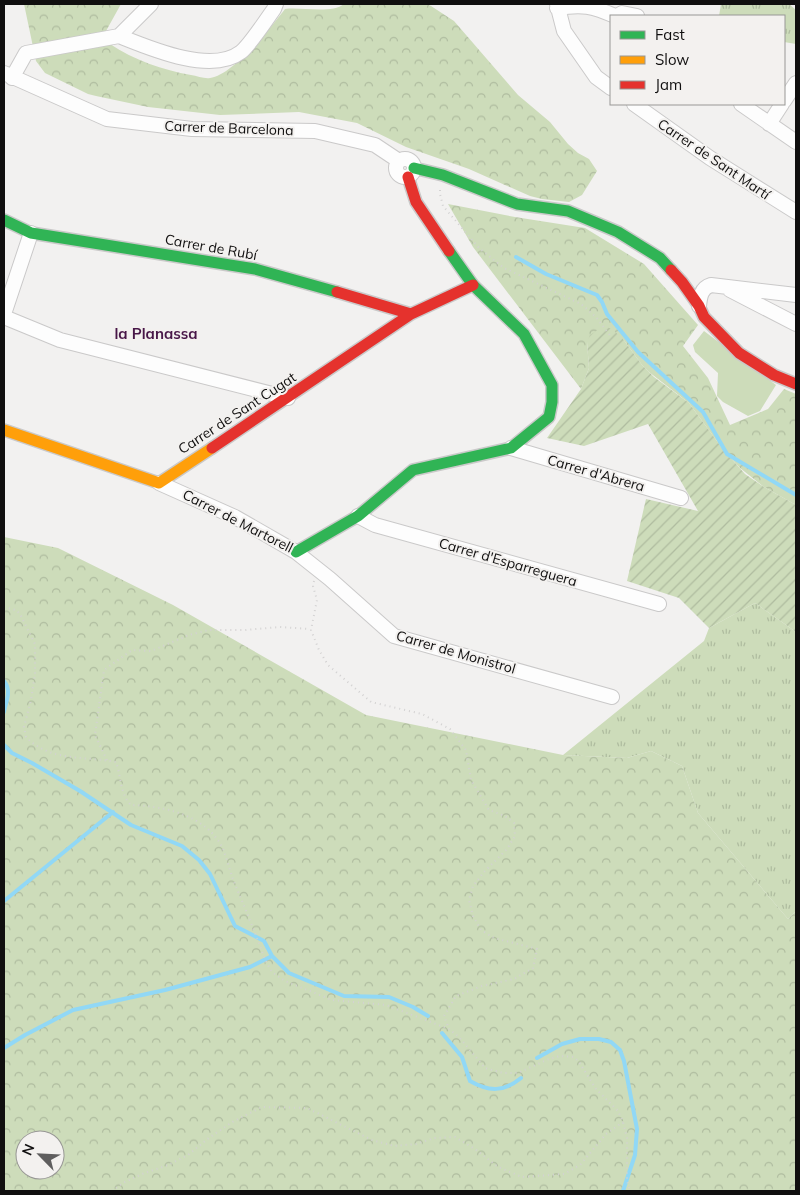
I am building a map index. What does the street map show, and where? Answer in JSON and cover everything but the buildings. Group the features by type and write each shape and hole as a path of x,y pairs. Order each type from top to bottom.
{"street":[{"path":"119,36 151,4"},
{"path":"8,75 26,53 119,36 153,50 201,61 222,60 241,52 276,4"},
{"path":"610,87 596,77 564,31 557,6 595,7 614,15"},
{"path":"618,15 622,13 632,15"},
{"name":"Carrer de Barcelona","path":"8,75 107,119 192,129 315,131 375,145 399,161 404,158 409,159 413,163 411,173"},
{"path":"785,99 796,83"},
{"name":"Carrer de Sant Martí","path":"635,105 710,158 796,212"},
{"path":"742,105 796,142"},
{"path":"769,124 781,105"},
{"path":"472,285 416,202 411,173 443,176 517,204 568,211 618,232 660,258 682,282 704,316 739,353 774,375 796,384"},
{"name":"Carrer de Rubí","path":"4,220 31,233 255,269 372,301 411,314"},
{"path":"31,233 4,316 60,340 288,398"},
{"path":"682,282 706,287 711,285 796,295"},
{"name":"Carrer de Sant Cugat","path":"159,483 411,314 472,285"},
{"name":"Carrer de Martorell","path":"159,483 235,517 296,552 358,516 414,470 511,448 550,417 552,385 524,334 472,285"},
{"path":"722,286 796,324"},
{"path":"699,306 700,295 706,287"},
{"path":"4,430 159,483"},
{"name":"Carrer d'Abrera","path":"511,448 681,498"},
{"name":"Carrer d'Esparreguera","path":"358,516 375,525 659,604"},
{"name":"Carrer de Monistrol","path":"296,552 394,636 612,697"}],"path":[{"path":"443,176 440,194 443,206 479,248 504,268 581,304 596,317 612,338"},
{"path":"316,569 313,586 317,600 311,630 319,650 328,665 371,702 422,714 450,729 466,750 471,780 489,810 505,816 514,823 515,836 507,849 473,886 469,900 473,916 482,930 494,938 537,949 533,968 514,979 482,986 456,996 444,1016 449,1029"},
{"path":"4,606 16,610 20,614 35,644 35,674 24,727 26,737 38,747 58,755 116,762 126,799 130,805 151,806 176,813 202,824 213,834 223,850 228,868 265,960 272,972 285,981 332,1000 386,1005 449,1029 459,1037 486,1068 502,1073 518,1073 560,1056 574,1057 596,1089 618,1112 623,1122 627,1138 627,1181 630,1191"},
{"path":"107,760 95,735 104,670 132,650 151,651 189,635 208,630 245,630 280,627 311,630"},
{"path":"112,1191 123,1183 142,1174 168,1165 188,1155 234,1121 262,1107 285,1106 307,1108 372,1140 394,1146 416,1144 434,1138 455,1137 475,1149 498,1167 522,1177 564,1174 580,1165 606,1134 623,1122"}],"green space":[{"path":"24,4 121,4 106,31 110,44 149,64 208,78 219,75 240,60 285,9 332,9 344,4 427,4 454,21 518,95 550,122 568,144 578,153 589,159 597,171 582,195 569,202 542,199 530,196 469,169 406,147 357,123 299,112 220,115 148,107 88,94 45,73 36,61"},
{"path":"721,4 789,4 796,10 796,44 785,42 785,15 719,15"},
{"path":"448,204 585,228 644,264 698,325 683,346 708,378 730,425 768,409 784,389 796,394 796,505 764,487 740,468 722,448 689,403 649,372 623,339 587,342 589,368 581,389 473,247"},
{"path":"604,326 612,329 623,339 642,365 654,377 689,403 722,448 745,474 796,505 796,632 755,603 709,628 679,598 627,581 646,499 698,511 648,424 584,446 547,438 581,389 589,368 587,342 590,335"},
{"path":"704,331 776,385 760,411 748,416 723,402 717,396 718,373 695,352 693,345"},
{"path":"4,537 58,548 173,605 366,715 563,755 627,758 651,751 682,766 698,813 788,919 796,911 796,1191 4,1191"},
{"path":"755,603 796,632 796,911 788,919 698,813 682,766 651,751 627,758 563,755 704,641 709,628"}],"waterway":[{"path":"516,257 546,274 597,295 607,314 638,352 703,412 727,454 796,495"},
{"path":"4,681 8,689 4,712"},
{"path":"4,745 12,753 80,791 131,825 182,846 199,860 210,874 235,926 264,941 272,956 289,973 344,996 389,997 413,1007 428,1016"},
{"path":"4,901 113,812"},
{"path":"4,1048 73,1010 165,990 250,967 272,956"},
{"path":"442,1033 462,1057 470,1081 477,1085 496,1089 509,1086 521,1078"},
{"path":"537,1058 562,1044 580,1039 599,1039 611,1042 620,1050 624,1061 637,1129 635,1155 623,1191"}],"traffic: fast":[{"path":"414,168 443,175 517,204 568,211 618,232 660,258 671,270"},
{"path":"4,220 31,233 255,269 337,292"},
{"path":"296,552 358,516 413,470 511,448 549,417 552,402 552,385 524,334 473,285 449,251"}],"traffic: slow":[{"path":"4,430 159,483 212,448"}],"traffic: jam":[{"path":"408,177 416,202 449,251"},
{"path":"671,270 699,306 704,317 739,353 774,375 796,384"},
{"path":"212,448 411,314 473,285"},
{"path":"337,292 411,314"}],"district":[{"name":"la Planassa","path":"156,334"}]}
